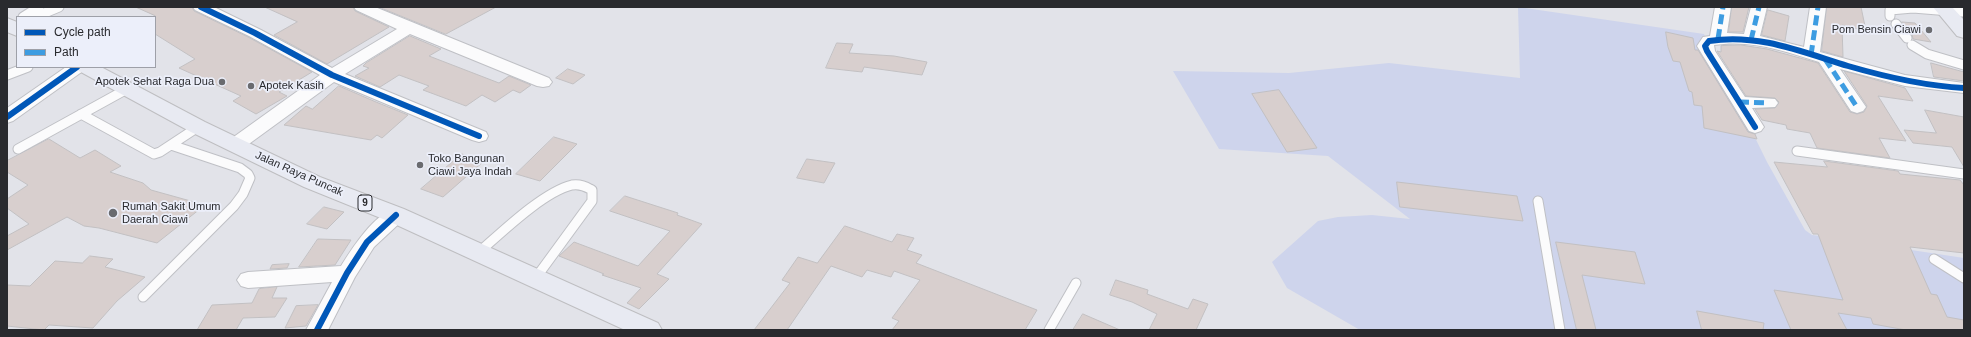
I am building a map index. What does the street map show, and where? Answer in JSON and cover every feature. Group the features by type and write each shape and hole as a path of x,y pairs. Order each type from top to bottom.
{"highway":[{"path":"1954,10 1964,32"},
{"name":"Jalan Raya Puncak","path":"88,68 198,127 312,182 396,215 649,330"}],"street":[{"path":"201,7 255,33 332,75 479,136"},
{"path":"362,7 409,28 543,82"},
{"path":"1718,39 1723,7"},
{"path":"1751,40 1759,7"},
{"path":"1818,7 1818,57 1857,107"},
{"path":"235,145 332,75 409,28"},
{"path":"1755,126 1706,48 1706,42 1718,39 1751,40 1770,43 1900,79 1939,86 1964,88"},
{"path":"7,117 76,68"},
{"path":"1739,102 1769,103"},
{"path":"318,330 347,274 367,242 396,215"},
{"path":"248,280 347,274"}],"lane":[{"path":"26,16 39,7"},
{"path":"37,16 59,7"},
{"path":"1890,16 1890,10 1895,9 1913,8 1954,10"},
{"path":"1896,24 1910,41 1927,54 1964,65"},
{"path":"7,75 25,68"},
{"path":"18,149 127,89"},
{"path":"81,114 152,153 158,153 198,127"},
{"path":"143,296 234,206 243,194 250,178 248,174 240,168 171,145"},
{"path":"1797,151 1964,174"},
{"path":"478,253 529,211 561,189 573,185 587,186 592,190 592,201 571,232 535,279"},
{"path":"1538,201 1560,330"},
{"path":"1934,259 1964,278"},
{"path":"1049,330 1076,283"}],"shaded area":[{"path":"1518,7 1704,34 1767,162 1805,230 1812,235 1889,244 1898,248 1964,258 1964,330 1360,330 1287,288 1272,262 1318,221 1338,217 1372,215 1410,219 1328,156 1219,149 1173,71 1289,73 1389,63 1520,78"}],"building":[{"path":"136,7 192,7 194,11 248,37 312,72 279,92 287,96 256,114 233,101 241,96 179,68 195,59 156,35 155,16"},
{"path":"265,7 353,7 355,11 389,27 327,64 274,35 297,22"},
{"path":"379,7 496,7 446,34"},
{"path":"1732,7 1749,7 1743,32 1729,32"},
{"path":"1827,7 1861,7 1866,31 1842,25 1843,57 1822,51"},
{"path":"1768,10 1789,16 1785,41 1762,35"},
{"path":"1902,22 1915,23 1931,42 1913,39 1912,34"},
{"path":"1666,32 1693,38 1695,50 1698,50 1748,132 1755,134 1757,139 1704,128 1702,106 1694,105 1692,92 1689,91 1680,62 1673,61 1668,47"},
{"path":"410,36 441,49 429,56 499,83 509,76 531,85 520,93 513,90 495,102 482,95 466,106 423,90 429,86 399,75 380,87 355,76 369,68 363,66 366,63"},
{"path":"837,43 853,44 849,53 894,56 927,62 922,75 864,67 862,72 826,68"},
{"path":"1741,45 1767,49 1818,63 1850,112 1857,114 1864,112 1867,106 1844,71 1905,88 1913,101 1878,96 1906,141 1879,138 1890,158 1817,148 1810,133 1787,129 1786,125 1762,120 1755,109 1775,108 1779,102 1775,98 1746,96 1717,51 1721,52 1721,46"},
{"path":"1931,63 1964,72 1964,81 1934,77"},
{"path":"568,69 585,75 573,84 556,78"},
{"path":"339,86 408,115 382,138 377,135 371,140 284,125 306,106 312,109"},
{"path":"1279,90 1317,148 1287,152 1252,94"},
{"path":"1925,110 1964,117 1964,167 1952,147 1913,143 1904,130 1936,133"},
{"path":"554,137 577,144 540,181 516,174"},
{"path":"49,139 80,158 95,150 121,166 110,172 143,183 151,190 205,205 157,243 99,228 84,226 67,217 7,250 7,236 29,224 7,208 7,199 28,185 7,172 7,161"},
{"path":"462,154 484,161 443,197 421,189"},
{"path":"807,159 835,163 824,183 797,178"},
{"path":"1824,161 1898,171 1900,174 1960,180 1964,185 1964,253 1910,247 1931,294 1937,295 1947,317 1964,320 1964,330 1906,330 1873,324 1871,318 1838,313 1847,330 1791,330 1774,290 1843,300 1818,234 1813,234 1774,162 1827,167"},
{"path":"1397,182 1517,196 1523,221 1400,207"},
{"path":"625,196 678,213 677,215 702,224 657,274 669,279 639,309 627,303 641,288 602,275 604,274 559,256 574,242 638,266 670,231 610,211"},
{"path":"324,207 344,212 327,229 307,224"},
{"path":"845,226 892,242 897,234 914,238 907,250 922,255 916,263 1037,310 1025,330 892,330 899,321 892,318 920,280 894,271 891,277 867,270 862,277 831,266 787,330 754,330 790,283 782,280 798,257 817,263"},
{"path":"318,239 351,240 335,265 299,267"},
{"path":"1556,242 1635,252 1645,284 1582,275 1596,330 1577,330"},
{"path":"90,256 113,259 105,267 145,277 117,301 93,328 49,325 44,330 7,326 7,285 30,286 55,261 82,263"},
{"path":"289,264 287,268 270,269 272,265"},
{"path":"1116,280 1148,290 1147,294 1188,309 1193,299 1208,304 1196,330 1149,330 1157,314 1132,302 1110,295"},
{"path":"277,287 272,298 287,298 275,317 243,318 236,330 197,330 212,305 252,303 259,289"},
{"path":"318,305 306,326 285,328 296,306"},
{"path":"1697,311 1764,323 1763,330 1702,330"},
{"path":"1083,314 1120,330 1073,330"}],"marked path":[{"path":"1718,39 1723,7"},
{"path":"1751,40 1759,7"},
{"path":"1811,55 1818,7"},
{"path":"1825,59 1857,107"},
{"path":"1739,102 1769,103"}],"cycle path":[{"path":"201,7 255,33 332,75 479,136"},
{"path":"1755,127 1707,51 1705,46 1709,41 1725,38 1761,41 1891,78 1920,84 1964,88"},
{"path":"7,117 76,68"},
{"path":"317,330 347,273 367,242 396,215"}],"place":[{"name":"Pom Bensin Ciawi","path":"1929,30"},
{"name":"Apotek Sehat Raga Dua","path":"222,82"},
{"name":"Apotek Kasih","path":"251,86"},
{"name":"Toko Bangunan Ciawi Jaya Indah","path":"420,165"},
{"name":"Rumah Sakit Umum Daerah Ciawi","path":"113,213"}]}
